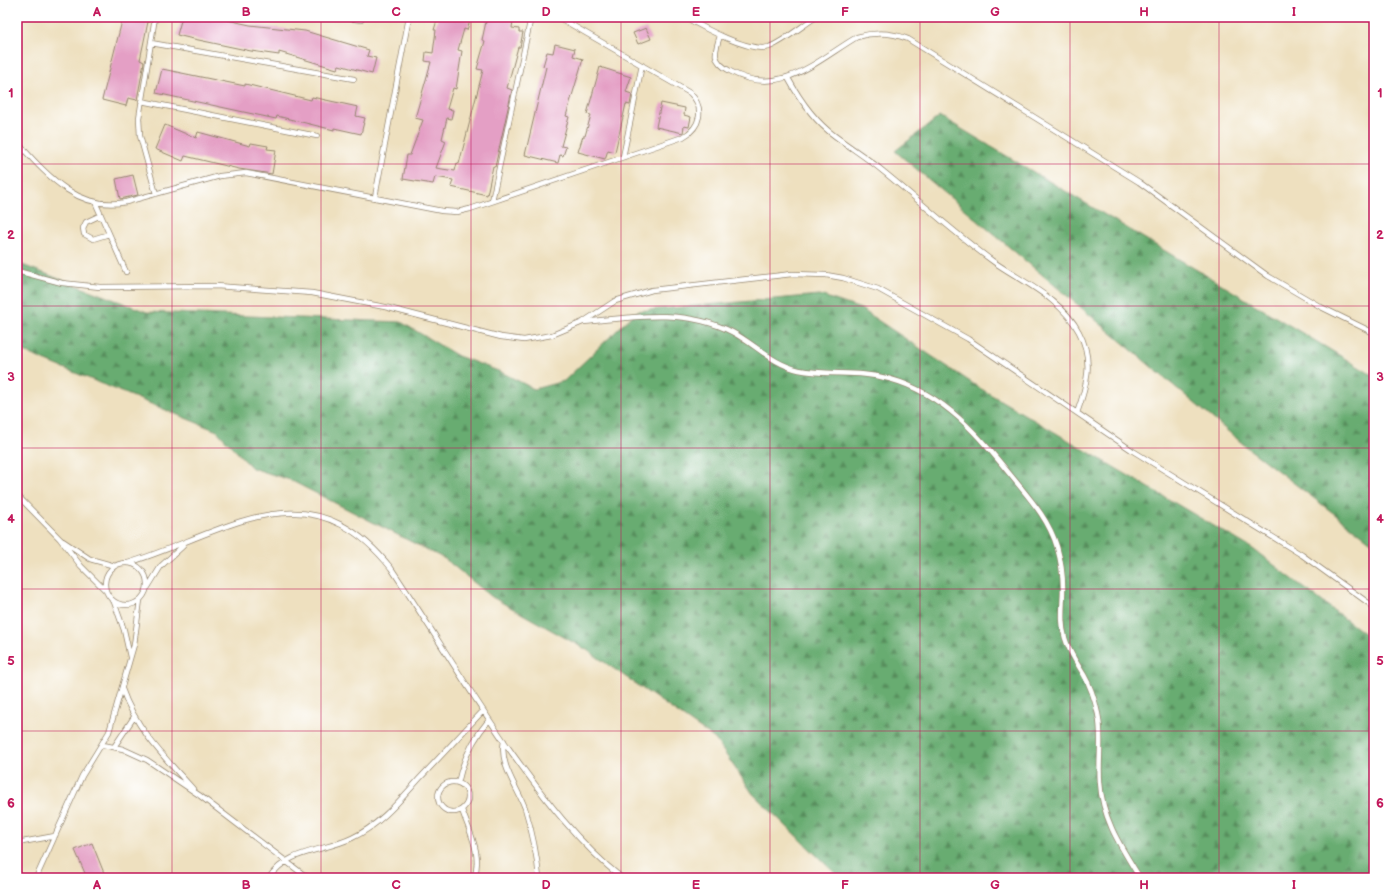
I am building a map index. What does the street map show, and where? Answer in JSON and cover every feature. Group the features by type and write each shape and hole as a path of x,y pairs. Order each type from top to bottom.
{"lane":[{"path":"155,17 139,118 140,136 156,194"},
{"path":"342,17 361,20"},
{"path":"375,197 409,17"},
{"path":"492,201 530,17"},
{"path":"17,142 69,192 96,204 117,204 220,176 246,173 450,212 464,211 684,137 693,130 699,120 698,103 690,93 558,17"},
{"path":"685,17 720,36 754,47 765,48 816,17"},
{"path":"720,36 715,55 724,68 737,75 756,81 776,82 788,78 857,37 883,33 904,38 1056,129 1140,182 1268,276 1321,308 1374,333"},
{"path":"151,43 354,79"},
{"path":"623,157 642,65"},
{"path":"788,78 808,109 834,136 882,170 984,254 1048,298 1067,314 1084,342 1088,361 1088,379 1077,413"},
{"path":"141,101 317,136"},
{"path":"96,204 126,272"},
{"path":"101,215 86,222 83,228 84,234 93,239 109,234"},
{"path":"17,271 62,283 100,287 216,286 312,293 385,307 512,339 524,340 543,338 583,322 615,301 652,290 792,274 826,275 843,278 878,290 941,322 1192,489 1302,555 1374,607"},
{"path":"583,322 664,316 699,320 732,332 772,359 793,368 811,371 859,373 880,376 906,384 935,399 977,434 1040,511 1056,544 1062,574 1062,617 1065,638 1073,657 1085,677 1098,714 1102,742 1100,781 1103,804 1111,829 1140,878"},
{"path":"17,495 60,539 81,566 106,591 114,602 124,630 130,659"},
{"path":"60,539 90,559 115,566 128,563 238,522 257,517 297,512 330,519 352,530 372,546 390,568 489,720 549,804 578,839 622,878"},
{"path":"36,878 85,772 109,732 137,630 140,600 161,566 191,540"},
{"path":"128,563 135,565 145,574 147,588"},
{"path":"106,591 106,577 115,566"},
{"path":"114,602 127,606 140,600"},
{"path":"122,689 134,717 148,739 199,795"},
{"path":"269,878 285,861 303,852 338,844 353,837 380,820 483,711"},
{"path":"114,747 134,717"},
{"path":"458,783 461,769 472,742 489,720"},
{"path":"504,741 502,748 504,762 516,787 530,826 539,878"},
{"path":"102,745 140,755 199,795 308,878"},
{"path":"458,783 467,793 467,802 462,810 452,812 447,811 438,800 440,790 448,784 458,783"},
{"path":"462,810 477,853 477,868 474,878"},
{"path":"17,843 55,836"},
{"path":"17,873 24,878"}],"green space":[{"path":"940,116 1374,376 1374,544 1249,449 895,151"},
{"path":"17,263 147,312 401,322 458,356 501,372 534,389 564,381 637,311 820,295 861,309 978,387 1253,549 1374,641 1374,878 840,878 753,794 715,739 587,650 492,597 445,559 290,480 252,468 217,431 17,349"}],"building":[{"path":"123,17 149,17 140,60 144,62 137,100 128,98 126,106 102,100"},
{"path":"182,17 214,17 250,25 305,31 369,50 367,56 376,58 372,74 339,65 337,69 279,52 279,55 251,51 177,35"},
{"path":"438,17 458,17 470,21 467,30 464,29 458,50 462,51 456,89 453,88 447,109 453,110 451,119 447,118 442,139 446,141 436,168 455,171 457,163 459,164 483,70 477,69 485,41 482,40 487,17 513,21 512,28 519,29 519,32 523,32 520,47 518,47 507,88 512,90 495,167 493,166 487,195 451,187 453,180 435,177 433,184 403,179 407,155 410,155 423,120 415,118 431,62 425,61 426,52 433,53 436,30 434,30"},
{"path":"646,28 651,39 638,44 633,33"},
{"path":"555,44 575,49 573,56 583,59 566,116 569,117 561,146 566,147 563,156 560,155 558,163 525,155 546,67 543,66 547,52 553,53"},
{"path":"600,67 631,77 626,92 632,94 630,105 626,104 615,152 608,150 605,159 578,152 583,136 585,136 591,115 587,114"},
{"path":"162,69 245,86 245,84 311,100 312,97 358,107 356,116 365,118 361,134 334,128 334,130 277,116 276,119 156,93"},
{"path":"661,103 685,108 684,115 691,117 689,127 684,126 683,133 656,127"},
{"path":"165,125 196,138 198,132 250,146 251,143 268,146 267,149 276,150 272,174 239,169 185,156 183,161 155,149"},
{"path":"133,175 138,195 120,199 116,179"},
{"path":"92,843 106,878 87,878 75,850"}]}
